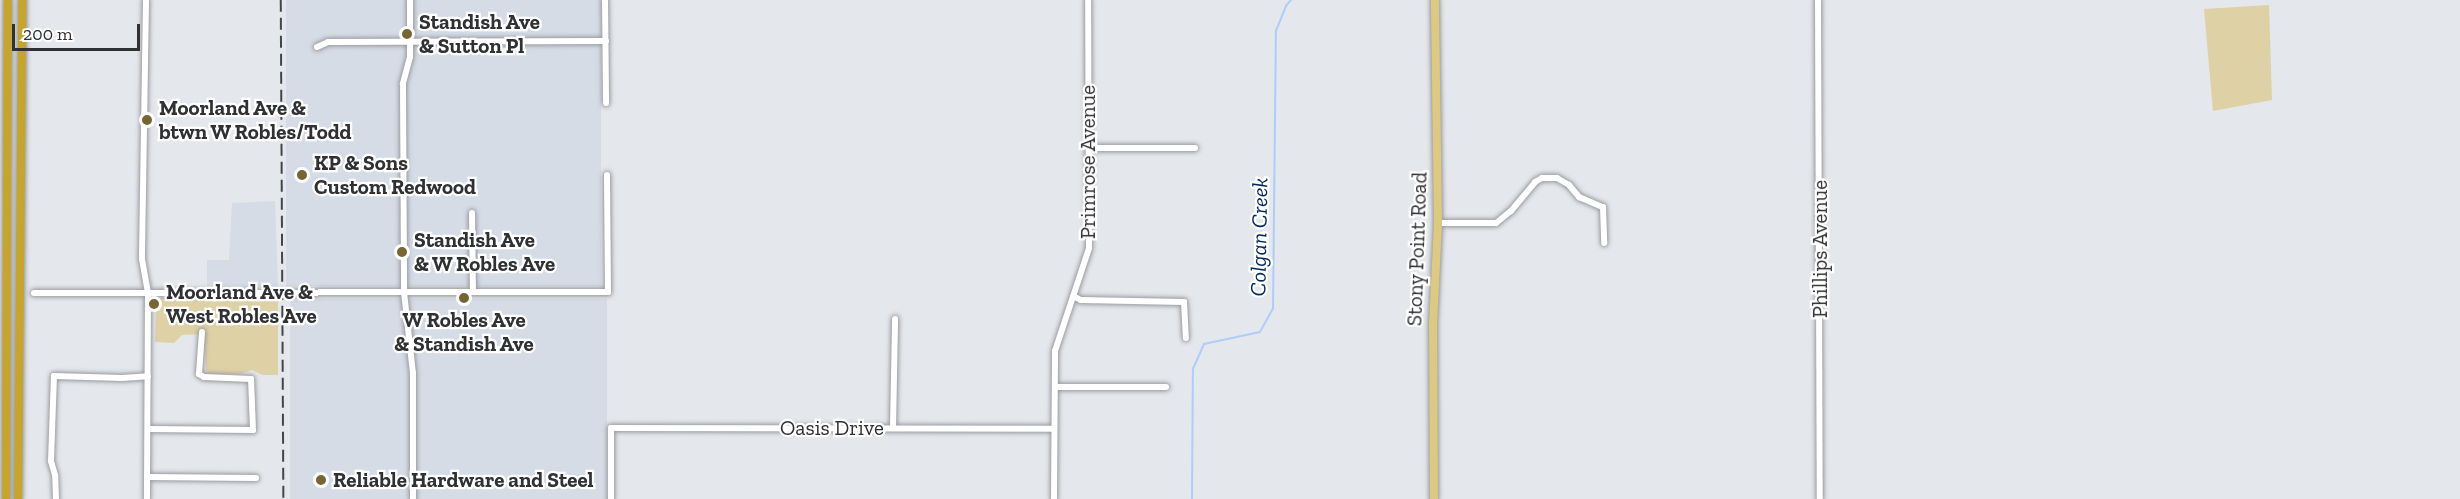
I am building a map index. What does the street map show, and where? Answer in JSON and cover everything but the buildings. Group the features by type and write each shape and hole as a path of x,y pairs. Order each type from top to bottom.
{"highway":[{"path":"6,499 8,0"},
{"path":"18,499 22,0"}],"main road":[{"name":"Stony Point Road","path":"1434,499 1433,333 1438,223 1435,0"}],"street":[{"path":"146,0 142,259 148,294 147,499"},
{"path":"410,0 410,57 403,84 404,292 405,325 413,373 413,499"},
{"path":"605,0 606,103"},
{"name":"Primrose Avenue","path":"1054,499 1055,351 1089,248 1088,0"},
{"name":"Phillips Avenue","path":"1818,0 1820,499"},
{"path":"317,47 328,42 606,41"},
{"path":"1089,148 1195,148"},
{"path":"33,293 202,297 404,292 608,292 607,175"},
{"path":"1438,223 1496,222 1511,212 1535,182 1542,178 1557,178 1569,185 1579,197 1603,207 1604,243"},
{"path":"472,213 473,292"},
{"path":"1073,296 1081,300 1184,302 1186,338"},
{"path":"893,428 895,319"},
{"path":"148,429 252,430 251,379 204,377 199,374 201,332"},
{"path":"56,499 56,475 51,461 54,376 122,378 148,376"},
{"path":"1055,387 1166,387"},
{"name":"Oasis Drive","path":"611,499 611,428 1054,429"},
{"path":"147,477 256,478"}],"shaded area":[{"path":"286,0 601,0 601,286 286,286"},
{"path":"2269,5 2272,100 2213,111 2204,9"},
{"path":"275,201 278,287 207,287 207,260 229,260 232,203"},
{"path":"160,298 278,299 278,375 262,375 252,370 240,374 209,374 206,370 204,334 182,335 174,343 155,342 156,304"},
{"path":"290,299 607,299 607,499 290,499"}],"waterway":[{"name":"Colgan Creek","path":"1192,499 1193,369 1204,344 1260,332 1273,309 1276,31 1286,6 1291,0"}],"railway":[{"path":"281,0 284,499"}],"place":[{"name":"Standish Ave & Sutton Pl","path":"407,34"},
{"name":"Moorland Ave & btwn W Robles/Todd","path":"147,120"},
{"name":"KP & Sons Custom Redwood","path":"302,175"},
{"name":"Standish Ave & W Robles Ave","path":"402,252"},
{"name":"W Robles Ave & Standish Ave","path":"464,298"},
{"name":"Moorland Ave & West Robles Ave","path":"154,304"},
{"name":"Reliable Hardware and Steel","path":"321,480"}]}
